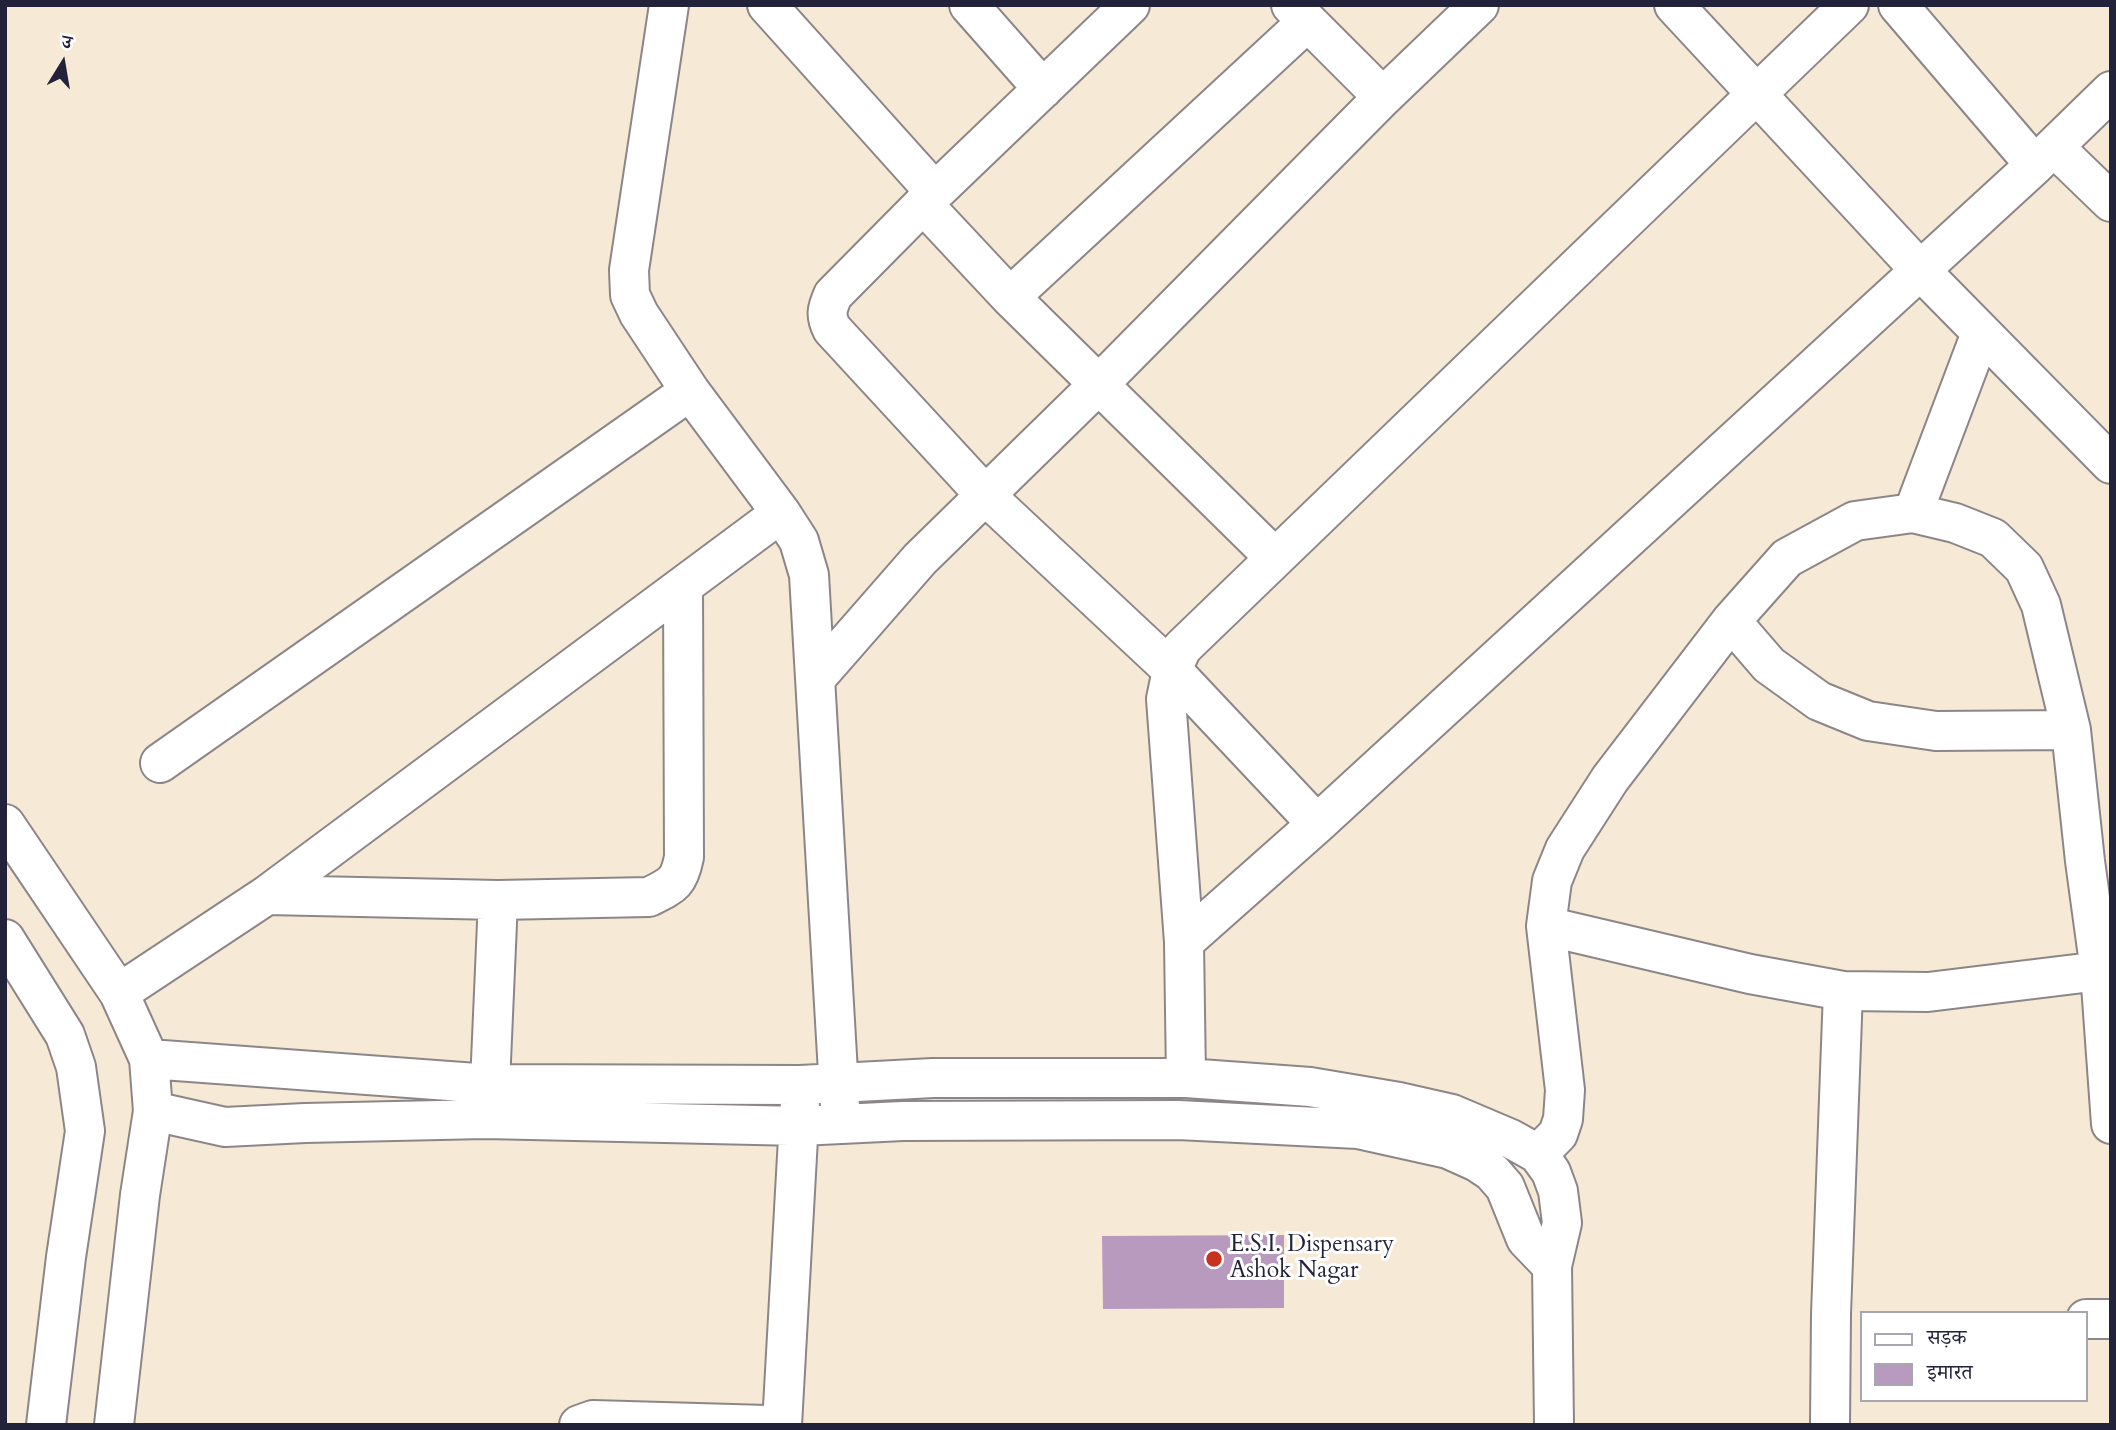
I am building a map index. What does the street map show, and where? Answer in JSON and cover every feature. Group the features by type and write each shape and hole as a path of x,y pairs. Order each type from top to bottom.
{"street":[{"path":"669,5 629,270 630,295 690,391 799,541 809,575 841,1123"},
{"path":"767,5 1010,297 1274,557"},
{"path":"969,5 1043,89"},
{"path":"816,678 920,559 1099,384 1383,97 1479,5"},
{"path":"1674,5 1919,269 2111,464"},
{"path":"1186,1078 1184,942 1166,699 1171,670 1182,648 1849,5"},
{"path":"1898,5 2045,156 2111,202"},
{"path":"1123,7 833,295 826,310 827,318 832,328 986,496 1171,670 1317,824"},
{"path":"1010,297 1299,14 1383,97"},
{"path":"1184,942 1317,824 2045,156 2111,91"},
{"path":"1913,513 1981,334"},
{"path":"160,763 690,391"},
{"path":"119,993 267,895 781,513"},
{"path":"1538,1154 1558,1134 1563,1119 1565,1090 1546,926 1552,881 1565,849 1610,779 1731,621 1787,558 1855,522 1913,513 1955,523 1993,538 2024,568 2041,605 2071,730 2100,971 2111,1124"},
{"path":"267,895 498,900 649,897 667,888 680,875 684,857 683,588"},
{"path":"1731,621 1769,665 1819,701 1868,721 1936,732 2071,730"},
{"path":"5,824 119,993 149,1059 153,1111 140,1195 114,1425"},
{"path":"490,1084 498,900"},
{"path":"1546,926 1750,974 1843,990 1928,992 2100,971"},
{"path":"5,939 65,1035 76,1067 85,1131 65,1257 46,1425"},
{"path":"1830,1425 1847,1314 1843,990"},
{"path":"149,1059 490,1084 800,1085 933,1078 1186,1078 1310,1087 1452,1114 1511,1139 1538,1154 1551,1172 1558,1191 1562,1223 1552,1266 1554,1425"},
{"path":"782,1425 800,1126 800,1085"},
{"path":"153,1111 225,1128 305,1123 485,1119 800,1126 841,1123 1178,1120 1358,1129 1448,1149 1477,1161 1492,1172 1505,1187 1526,1240 1552,1266"},
{"path":"2088,1319 2111,1319"},
{"path":"579,1425 593,1420 767,1425"}],"building":[{"path":"1284,1235 1284,1308 1103,1309 1102,1236"}],"place":[{"name":"E.S.I. Dispensary Ashok Nagar","path":"1214,1259"}]}
